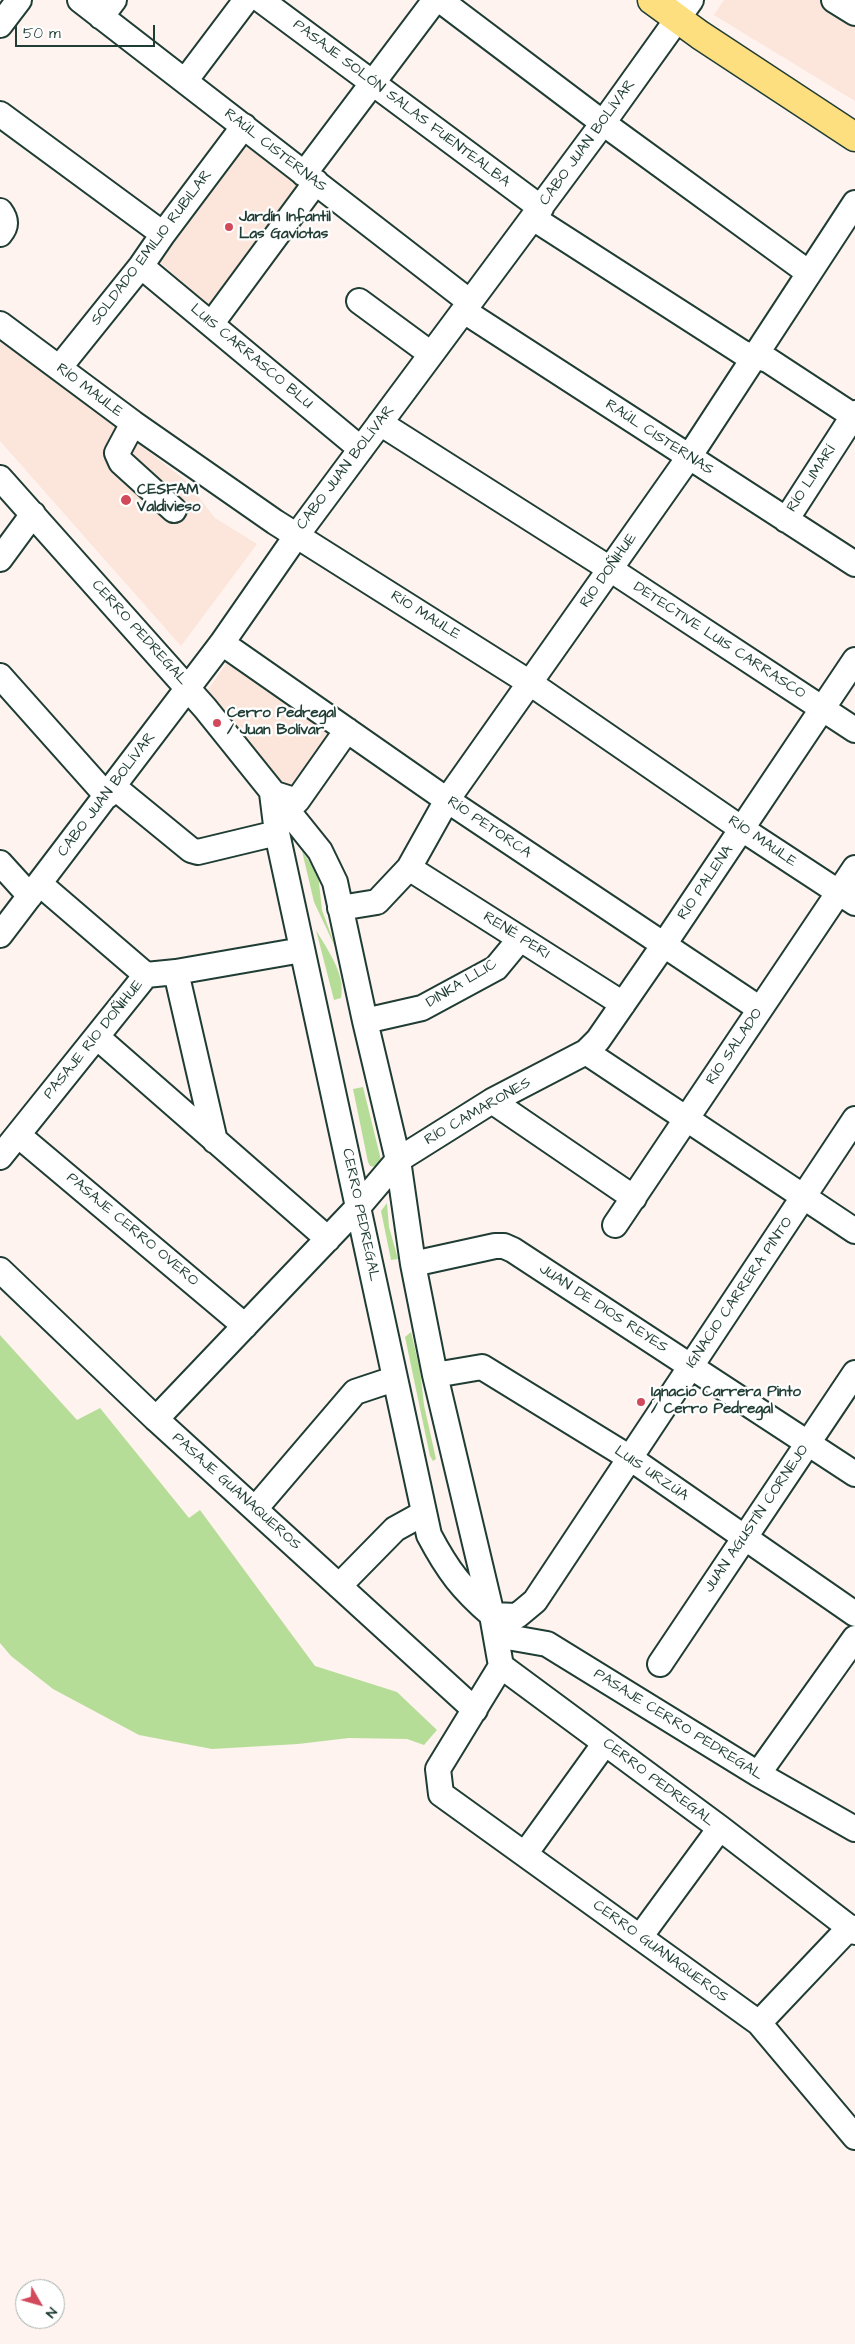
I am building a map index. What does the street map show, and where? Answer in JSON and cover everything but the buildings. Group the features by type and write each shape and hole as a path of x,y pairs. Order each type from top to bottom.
{"main road":[{"path":"652,0 684,10 855,137"}],"street":[{"path":"0,25 19,0"},
{"name":"RAÚL CISTERNAS","path":"80,0 108,8 185,81 310,178 467,306 689,457 855,564"},
{"path":"185,81 246,0"},
{"name":"PASAJE SOLÓN SALAS FUENTEALBA","path":"261,0 372,83 537,213 744,353 768,360 854,415"},
{"path":"212,323 372,83 435,0"},
{"path":"440,0 603,123 810,273"},
{"path":"834,0 855,13"},
{"name":"CABO JUAN BOLÍVAR","path":"0,935 222,643 297,535 537,213 684,10"},
{"path":"0,114 163,234"},
{"name":"SOLDADO EMILIO RUBILAR","path":"59,368 141,266 244,126"},
{"name":"RÍO DOÑIHUE","path":"340,908 378,902 409,868 447,800 689,457 855,203"},
{"name":"LUIS CARRASCO BLU","path":"141,266 212,323 361,449"},
{"path":"358,301 431,354"},
{"name":"RÍO MAULE","path":"0,324 133,423 297,535 530,683 742,829 847,898"},
{"name":"RÍO LIMARÍ","path":"786,520 854,415"},
{"path":"133,423 117,453 121,462 174,510"},
{"name":"DETECTIVE LUIS CARRASCO","path":"380,423 610,569 855,730"},
{"name":"CERRO PEDREGAL","path":"0,478 187,687 320,851 335,882 398,1160 413,1264 436,1375 494,1625 501,1666 720,1828 853,1930"},
{"path":"0,559 33,514"},
{"name":"RÍO PETORCA","path":"222,643 447,800 760,1010"},
{"name":"RÍO PALENA","path":"586,1052 598,1040 664,946 855,660"},
{"path":"0,676 110,791 191,850 198,852 277,833"},
{"path":"272,793 297,801 347,730"},
{"name":"CERRO PEDREGAL","path":"272,793 277,833 429,1535 448,1570 494,1625"},
{"path":"0,863 146,975"},
{"name":"RENÉ PERI","path":"409,868 623,1004"},
{"name":"RÍO SALADO","path":"615,1225 760,1010 847,898 855,868"},
{"name":"DINKA LLIC","path":"365,1021 422,1008 496,968 520,939"},
{"name":"PASAJE RÍO DOÑIHUE","path":"0,1157 146,975 176,972 302,950"},
{"path":"176,972 215,1141"},
{"path":"97,1037 328,1239"},
{"path":"586,1052 855,1232"},
{"name":"RÍO CAMARONES","path":"156,1419 359,1206 398,1160 492,1101 586,1052"},
{"path":"492,1101 634,1198"},
{"name":"IGNACIO CARRERA PINTO","path":"494,1625 517,1616 535,1601 855,1119"},
{"name":"PASAJE CERRO OVERO","path":"18,1134 245,1326"},
{"name":"JUAN DE DIOS REYES","path":"413,1264 504,1246 513,1250 855,1474"},
{"name":"PASAJE GUANAQUEROS","path":"0,1270 156,1419 475,1710"},
{"name":"LUIS URZÚA","path":"436,1375 482,1367 630,1458 855,1614"},
{"name":"JUAN AGUSTÍN CORNEJO","path":"660,1664 855,1373"},
{"path":"255,1509 355,1392 394,1379"},
{"path":"339,1586 395,1528 424,1513"},
{"name":"PASAJE CERRO PEDREGAL","path":"494,1625 547,1644 758,1774 855,1828"},
{"path":"758,1774 855,1638"},
{"path":"475,1710 501,1666"},
{"name":"CERRO GUANAQUEROS","path":"475,1710 438,1769 441,1794 759,2023 855,2137"},
{"path":"525,1854 605,1743"},
{"path":"640,1937 720,1828"},
{"path":"759,2023 853,1930"}],"shaded area":[{"path":"724,0 855,0 855,101 714,15"},
{"name":"Jardín Infantil Las Gaviotas","path":"254,146 298,180 300,192 212,308 160,262 242,148"},
{"name":"CESFAM Valdivieso","path":"0,342 75,394 186,481 215,518 257,544 181,646 0,441"},
{"path":"230,658 339,732 295,795 281,792 208,690"}],"green space":[{"path":"302,851 318,874 322,910 337,951 314,902"},
{"path":"316,930 331,954 338,971 342,989 341,998 334,1000"},
{"path":"363,1087 381,1160 376,1167 370,1166 368,1162 353,1089"},
{"path":"387,1203 389,1227 398,1259 391,1260 381,1211"},
{"path":"411,1332 436,1459 433,1461 430,1456 405,1337"},
{"path":"0,1335 77,1420 100,1408 189,1518 200,1510 315,1666 397,1692 437,1730 424,1745 407,1739 349,1738 298,1744 212,1749 139,1735 53,1689 11,1656 0,1643"}],"place":[{"name":"Jardín Infantil Las Gaviotas","path":"229,227"},
{"name":"CESFAM Valdivieso","path":"126,500"},
{"name":"Cerro Pedregal / Juan Bolívar","path":"217,723"},
{"name":"Ignacio Carrera Pinto / Cerro Pedregal","path":"641,1402"}]}
